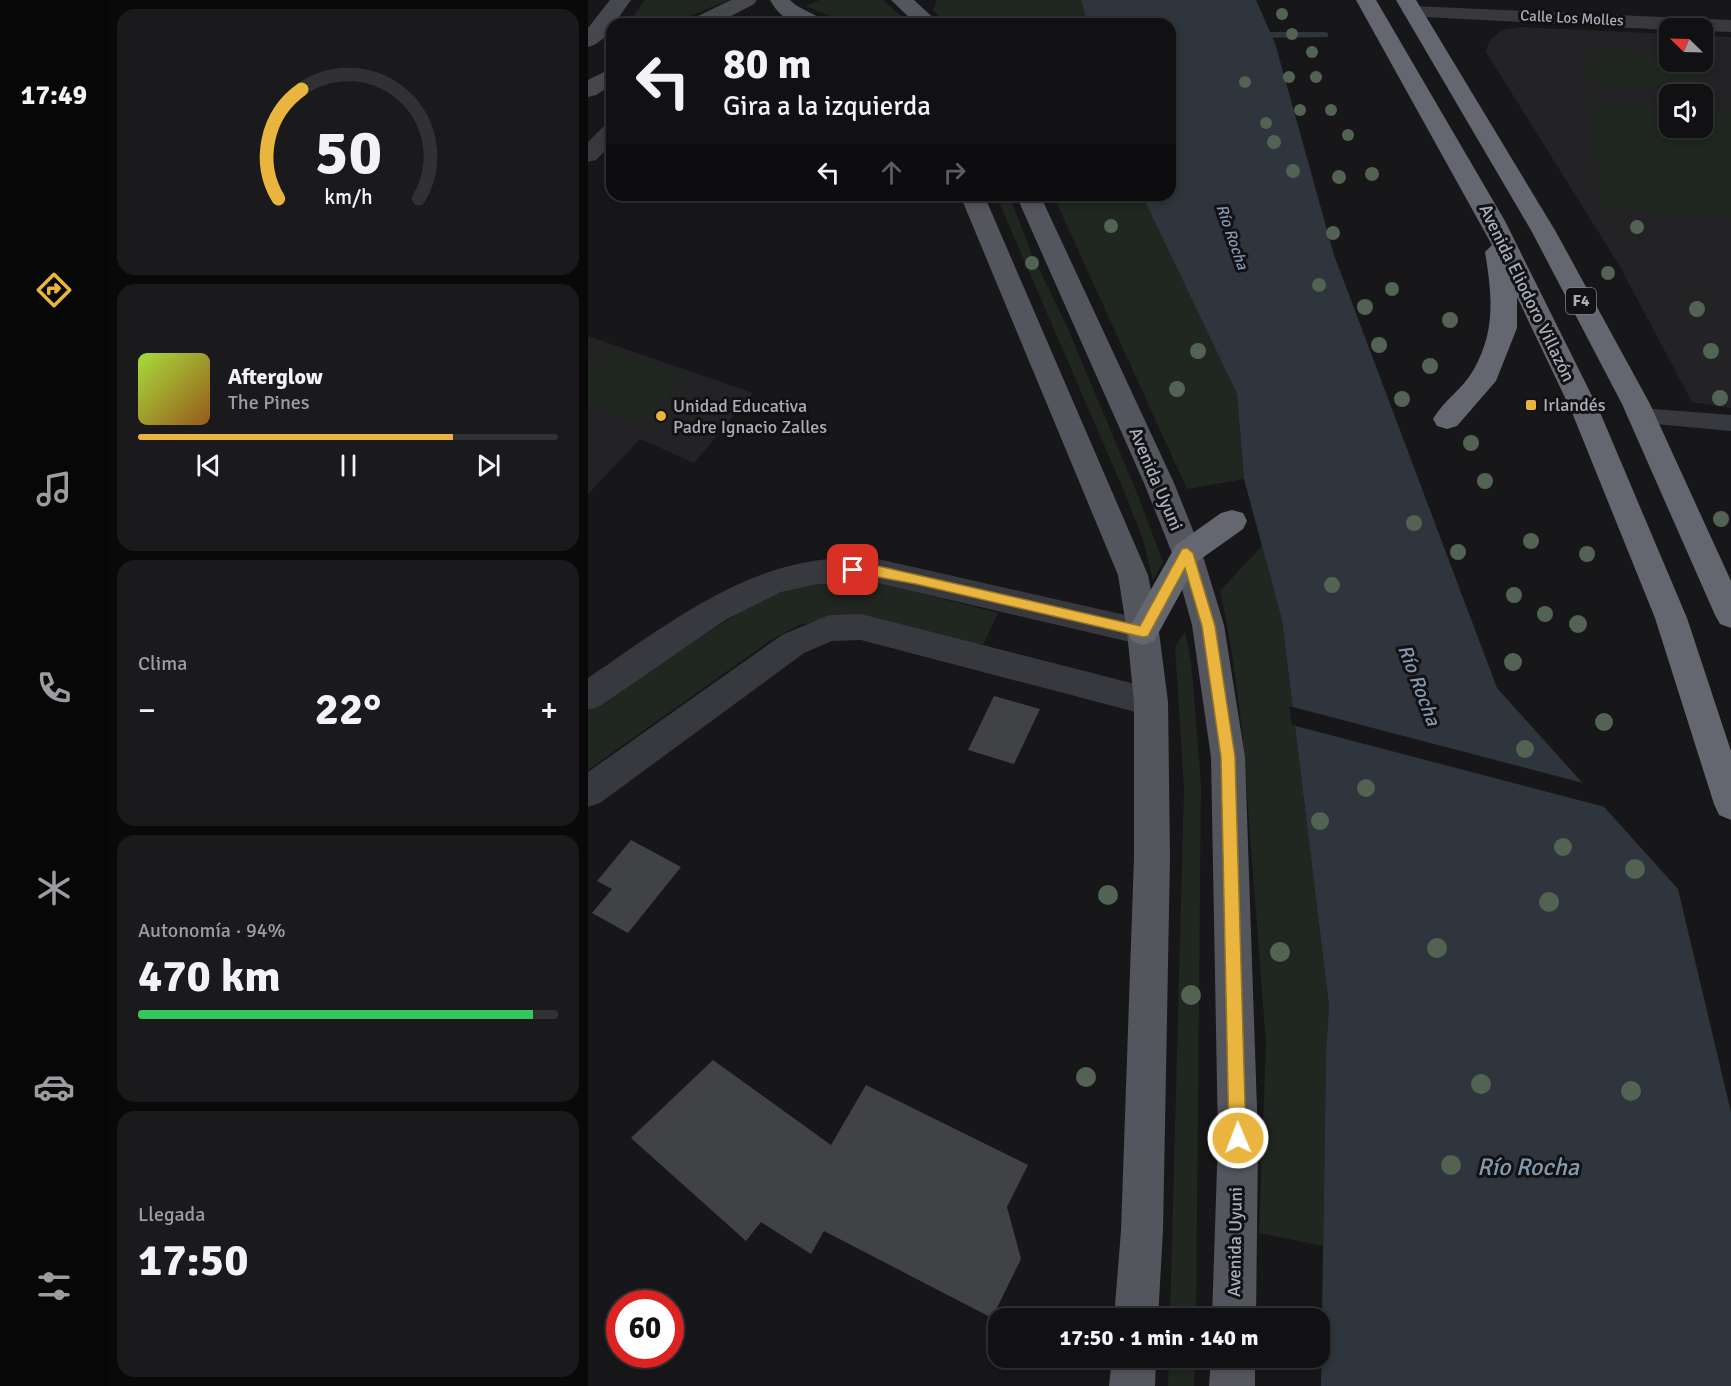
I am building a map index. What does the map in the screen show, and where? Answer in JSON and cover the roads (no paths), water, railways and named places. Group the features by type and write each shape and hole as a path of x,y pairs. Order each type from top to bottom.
{"highway":[{"name":"Avenida Eliodoro Villazón","path":"1366,0 1493,221 1585,410 1671,618 1731,804"},
{"name":"F4","path":"1410,6 1544,232 1641,416 1731,615"},
{"path":"1448,419 1486,374 1504,328 1504,288 1493,221"},
{"path":"1143,632 1187,553 1232,522"}],"main road":[{"path":"608,18 621,0"},
{"path":"712,18 747,0"},
{"path":"780,0 800,18"},
{"path":"901,0 922,18"},
{"path":"588,41 606,21"},
{"path":"588,90 606,79"},
{"path":"975,201 1129,565 1143,632 1151,702 1152,857 1142,1220 1137,1308"},
{"name":"Avenida Uyuni","path":"1031,201 1159,483 1187,553 1208,626 1228,757 1238,1138 1234,1308"},
{"path":"1132,1386 1133,1368"},
{"path":"1232,1386 1233,1368"}],"street":[{"name":"Calle Los Molles","path":"1410,6 1731,26"},
{"path":"588,155 606,137"},
{"path":"588,696 743,594 798,575 853,570 878,572 1143,632"},
{"path":"588,792 793,644 829,628 861,627 1151,702"}],"lane":[{"path":"1641,416 1731,423"}],"water":[{"name":"Río Rocha","path":"1081,0 1256,0 1275,43 1334,255 1497,688 1678,889 1731,1112 1731,1386 1321,1386 1321,1368 1330,1368 1330,1308 1322,1308 1326,1056 1329,1005 1282,620 1244,479 1237,394 1145,201 1176,201 1176,18 1086,18"}],"waterway":[{"path":"1250,35 1325,35"}],"place":[{"name":"Irlandés","path":"1531,405"},
{"name":"Unidad Educativa Padre Ignacio Zalles","path":"661,416"}]}
